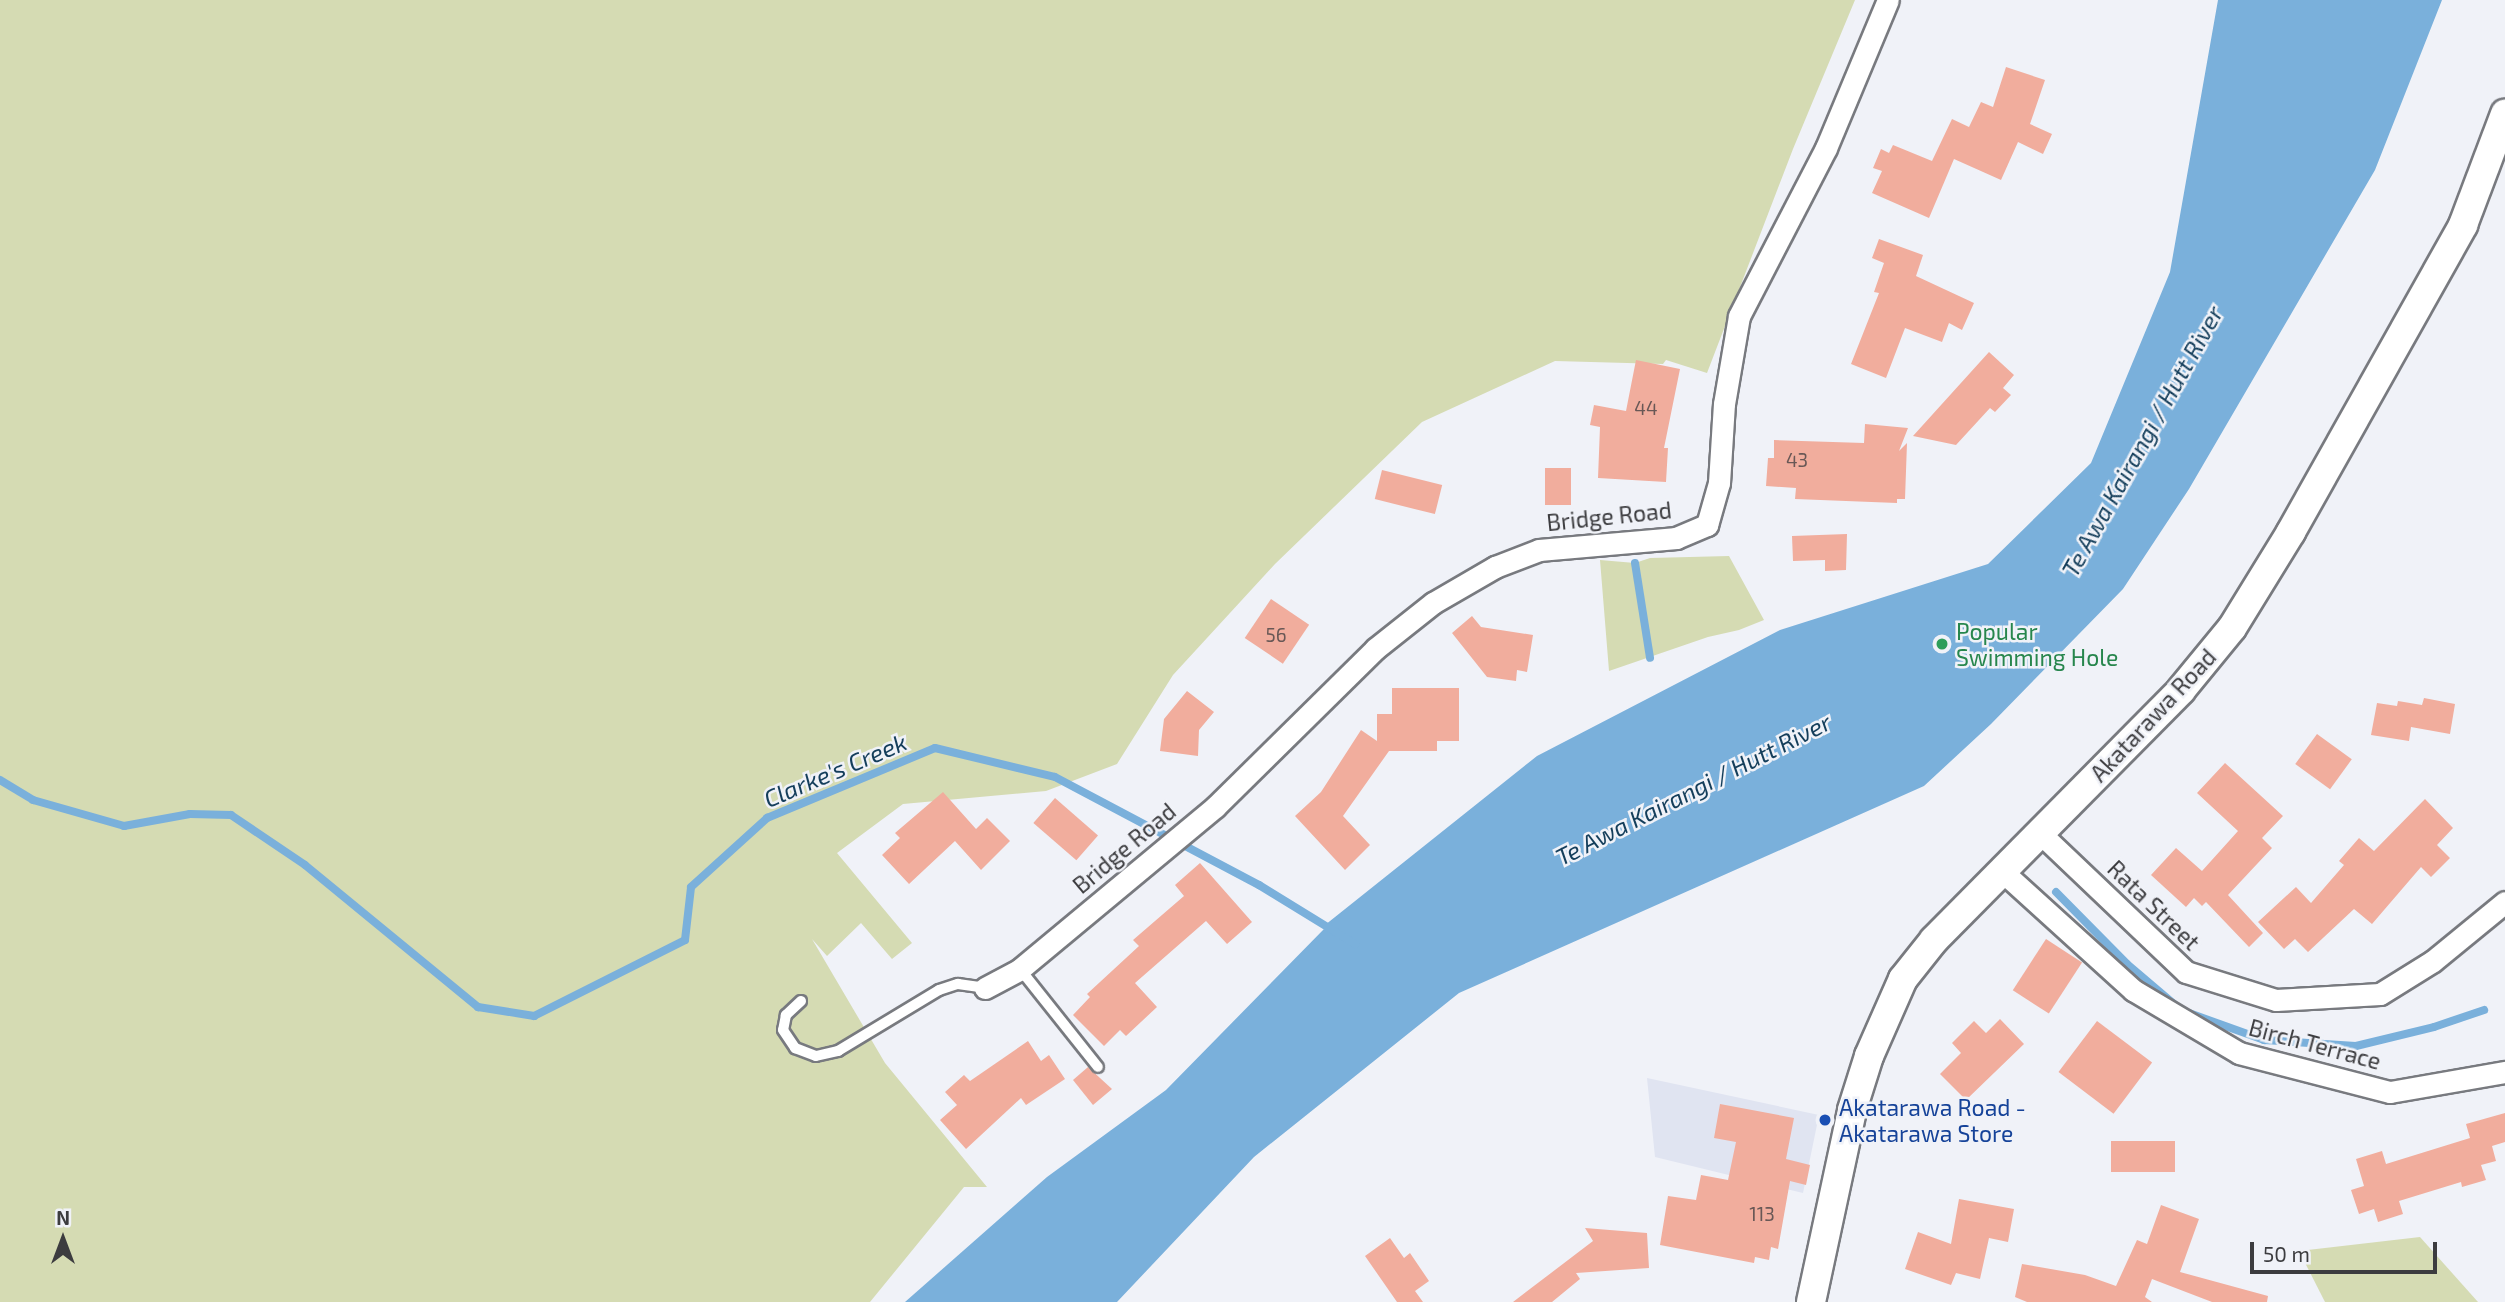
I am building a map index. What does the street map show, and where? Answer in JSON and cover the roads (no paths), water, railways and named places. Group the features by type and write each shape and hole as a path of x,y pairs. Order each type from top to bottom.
{"street":[{"name":"Bridge Road","path":"985,988 1020,969 1215,807 1375,649 1433,603 1495,567 1539,550 1676,538 1707,526 1718,484 1724,404 1739,316 1826,148 1888,0"},
{"name":"Akatarawa Road","path":"1811,1302 1852,1110 1885,1015 1903,979 1934,940 2180,690 2232,628 2252,599 2463,225 2505,114"},
{"name":"Rata Street","path":"2041,834 2186,972 2276,1000 2380,994 2433,961 2505,902"},
{"name":"Birch Terrace","path":"2003,872 2133,990 2239,1054 2390,1092 2505,1072"}],"lane":[{"path":"1020,969 1098,1067"},
{"path":"801,1001 786,1015 783,1030 795,1048 816,1056 838,1051 939,990 958,984 985,988"}],"water":[{"name":"Te Awa Kairangi / Hutt River","path":"2218,0 2442,0 2375,170 2189,489 2123,589 1991,724 1924,786 1459,993 1254,1157 1117,1302 905,1302 1047,1177 1166,1090 1324,929 1357,943 1325,925 1537,756 1780,630 1988,564 2091,463 2170,272"}],"waterway":[{"path":"1635,563 1650,658"},
{"name":"Clarke's Creek","path":"0,780 33,800 124,826 190,814 231,815 305,865 478,1007 534,1016 685,940 691,887 767,818 935,748 1055,777 1259,885 1355,944"},
{"path":"2056,892 2127,964 2175,1005"},
{"path":"2189,1013 2264,1040 2356,1046 2434,1027 2484,1010"}],"place":[{"name":"Popular Swimming Hole","path":"1942,644"},
{"name":"Akatarawa Road - Akatarawa Store","path":"1825,1120"}]}
